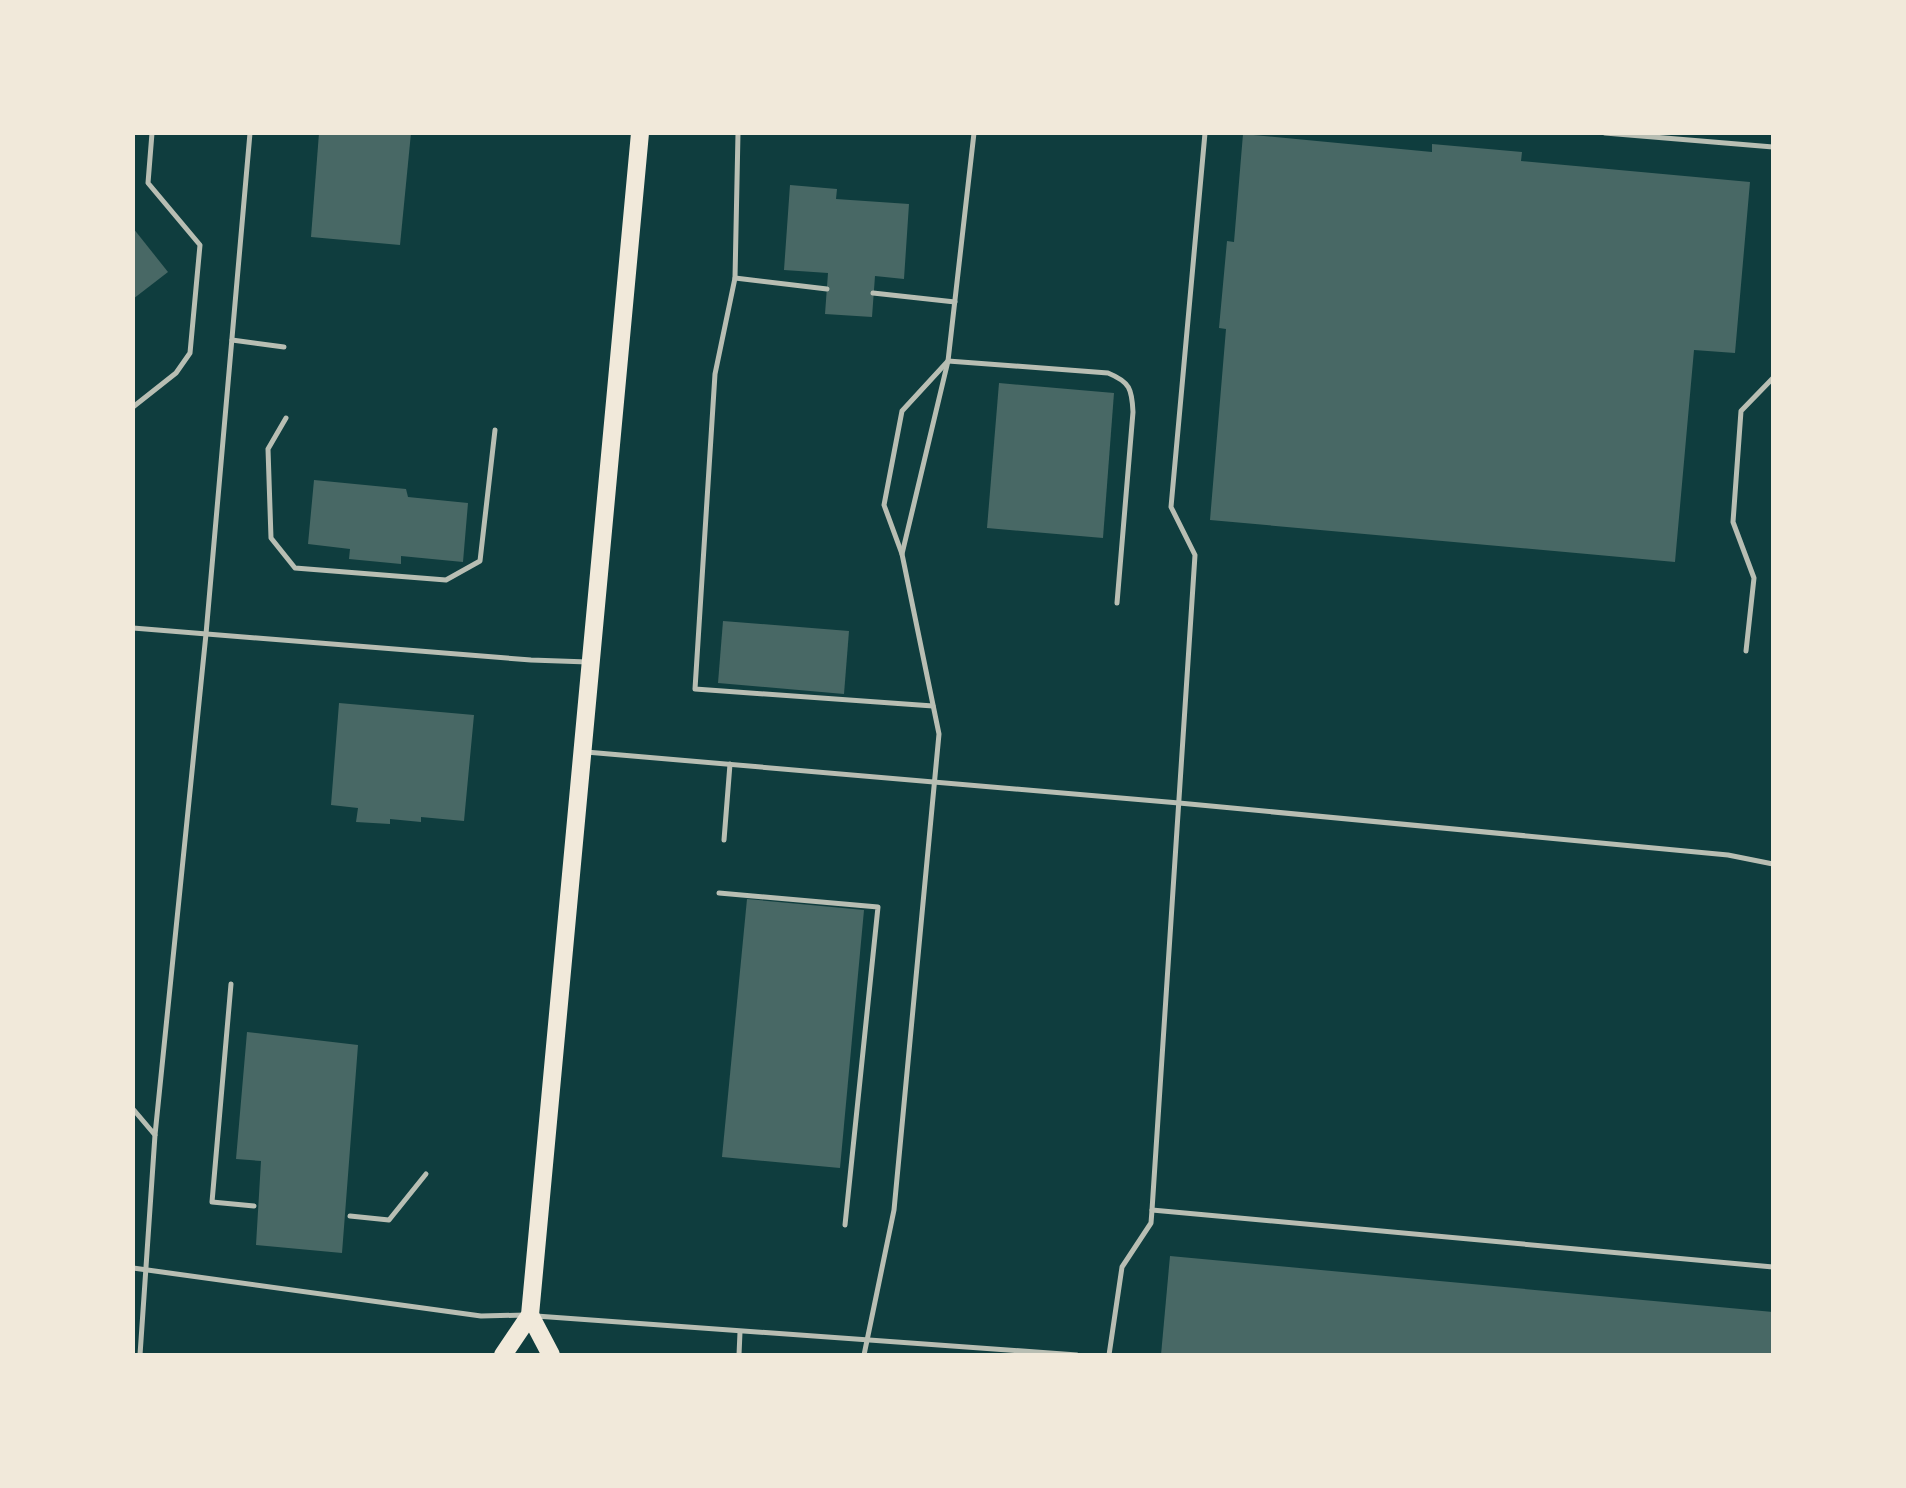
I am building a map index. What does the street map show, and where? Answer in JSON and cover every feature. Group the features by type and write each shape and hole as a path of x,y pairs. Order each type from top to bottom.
{"main road":[{"path":"503,1355 530,1315 640,133"},
{"path":"530,1315 551,1355"}],"lane":[{"path":"133,407 176,373 190,353 200,246 148,183 152,133"},
{"path":"140,1355 155,1135 206,634 250,133"},
{"path":"738,133 735,278 715,374 695,689 933,706"},
{"path":"902,554 948,361 974,133"},
{"path":"1109,1355 1122,1267 1150,1223 1152,1210 1195,555 1171,508 1205,133"},
{"path":"1605,133 1773,148"},
{"path":"735,278 827,289"},
{"path":"873,293 955,302"},
{"path":"232,340 284,347"},
{"path":"864,1355 894,1210 939,734 902,554 884,505 902,411 948,361"},
{"path":"948,361 1108,373 1124,379 1132,393 1133,412 1117,603"},
{"path":"1746,651 1754,578 1733,522 1741,411 1773,378"},
{"path":"286,418 268,449 271,538 295,568 446,580 480,561 495,430"},
{"path":"133,628 531,660 591,662"},
{"path":"582,752 1179,803 1728,855 1773,864"},
{"path":"724,840 730,764"},
{"path":"719,893 878,907 845,1226"},
{"path":"232,984 212,1202 254,1206"},
{"path":"133,1109 155,1135"},
{"path":"350,1216 389,1220 426,1174"},
{"path":"1152,1210 1773,1267"},
{"path":"133,1268 481,1316 530,1315 1077,1355"},
{"path":"739,1355 740,1332"}],"building":[{"path":"319,133 411,133 400,245 311,237"},
{"path":"1243,134 1432,152 1432,144 1522,152 1521,161 1750,182 1735,353 1694,350 1675,562 1210,520 1226,329 1219,328 1227,241 1234,242"},
{"path":"790,185 837,189 836,199 909,204 904,279 875,276 872,317 825,314 828,273 784,270"},
{"path":"133,228 168,272 133,299"},
{"path":"999,383 1114,393 1103,538 987,528"},
{"path":"314,480 406,489 408,497 468,503 463,562 401,556 401,564 349,559 350,549 308,544"},
{"path":"723,621 849,631 844,694 718,683"},
{"path":"339,703 474,715 464,821 421,817 421,822 390,819 390,824 356,822 358,808 331,805"},
{"path":"747,899 864,910 840,1168 722,1157"},
{"path":"247,1032 358,1045 342,1253 256,1245 261,1161 236,1159"},
{"path":"1170,1256 1773,1312 1773,1355 1161,1355"}]}
